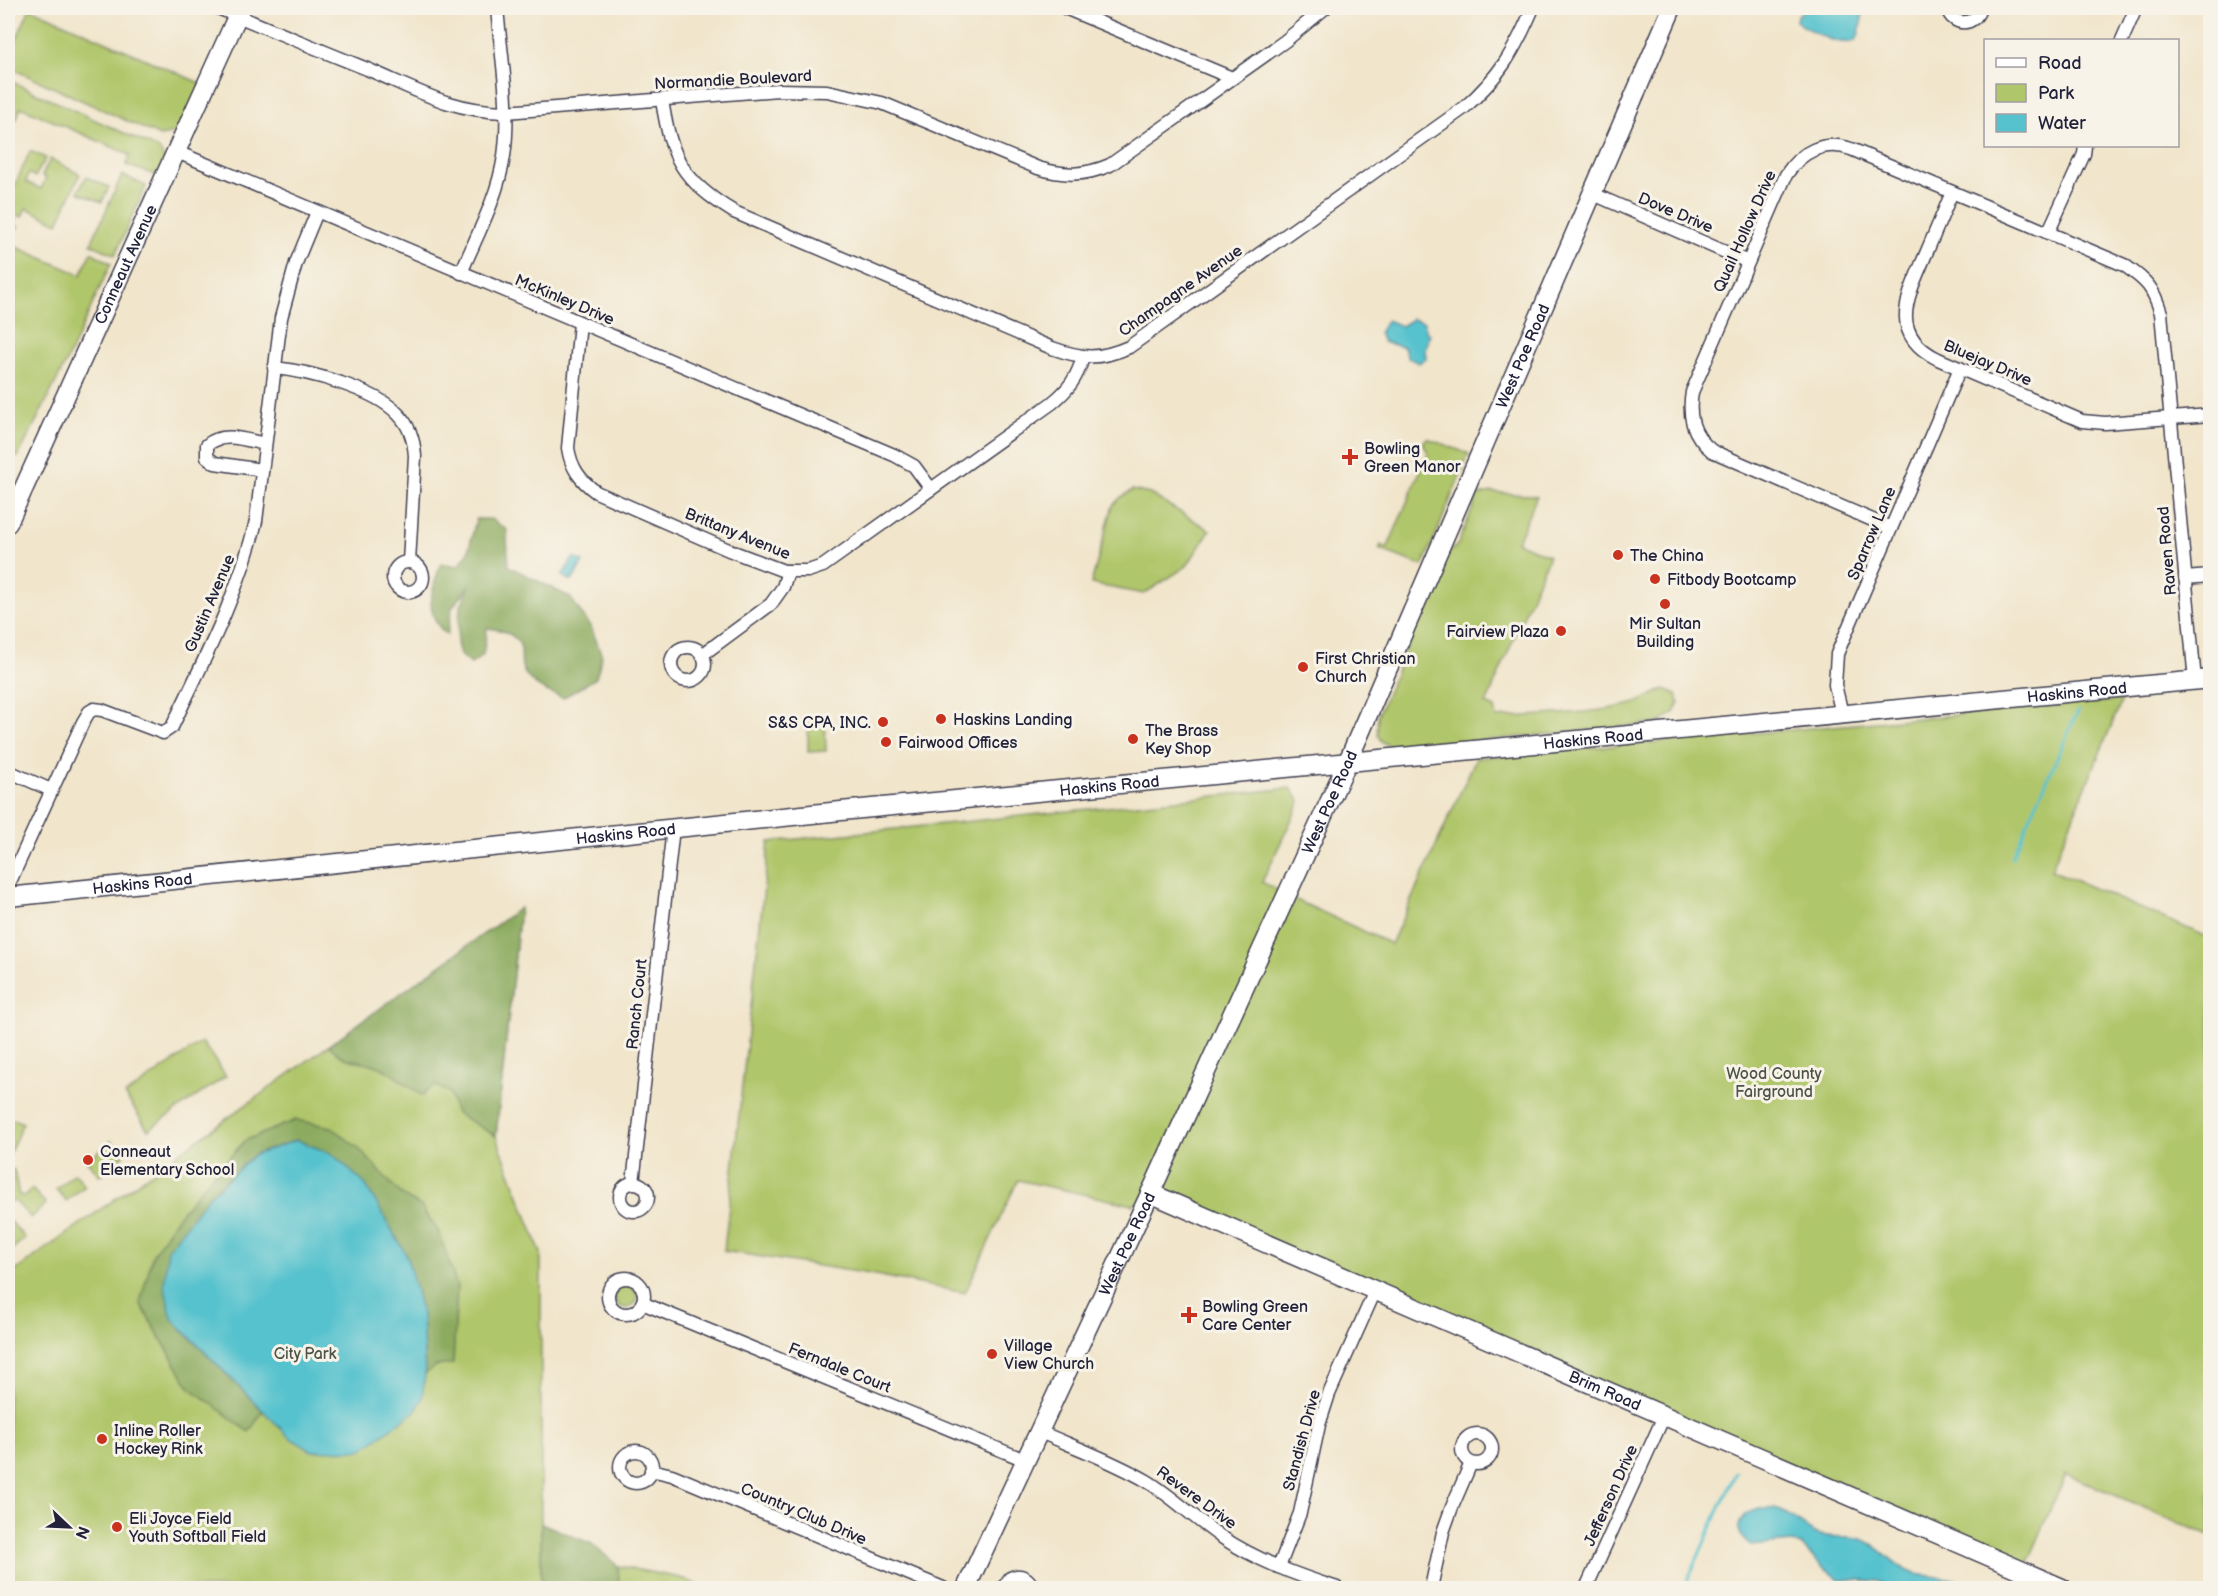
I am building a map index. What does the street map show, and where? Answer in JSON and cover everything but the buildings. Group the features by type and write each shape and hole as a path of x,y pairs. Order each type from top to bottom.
{"main road":[{"name":"West Poe Road","path":"966,1588 1348,761 1672,8"},
{"name":"Conneaut Avenue","path":"8,523 240,12"},
{"name":"Haskins Road","path":"8,897 1348,761 2203,680"},
{"name":"Brim Road","path":"1150,1193 2062,1588"}],"street":[{"name":"Normandie Boulevard","path":"218,8 240,12 440,102 468,110 506,112 802,90 859,97 912,115 1038,168 1070,175 1095,171 1110,165 1285,41 1325,8"},
{"path":"461,273 498,180 504,156 506,112 497,8"},
{"path":"1065,8 1232,78"},
{"name":"Champagne Avenue","path":"662,100 668,134 680,164 700,189 720,204 756,223 1052,348 1083,357 1098,357 1114,354 1130,347 1464,108 1508,60 1533,8"},
{"path":"1947,8 1954,20 1965,23 1975,18 1980,8"},
{"path":"2122,39 2136,8"},
{"name":"Quail Hollow Drive","path":"1892,528 1712,451 1695,431 1690,414 1692,392 1786,175 1802,155 1817,148 1842,146 2124,266 2142,278 2154,293 2161,313 2170,419"},
{"path":"2048,233 2084,154 2085,147"},
{"name":"McKinley Drive","path":"177,152 894,455 914,466 931,489"},
{"name":"Bluejay Drive","path":"1952,192 1908,293 1905,310 1910,334 1919,348 2082,421 2105,423 2211,415"},
{"name":"Dove Drive","path":"1591,193 1748,262"},
{"name":"Gustin Avenue","path":"8,886 82,722 89,712 94,708 163,734 172,727 241,576 256,521 281,318 288,286 317,212"},
{"name":"Brittany Avenue","path":"579,323 568,448 577,474 596,492 730,551 788,572 808,571 823,566 1065,392 1076,378 1083,357"},
{"path":"274,368 312,373 339,383 387,404 405,423 413,439 416,456 409,562"},
{"name":"Sparrow Lane","path":"1842,714 1835,685 1837,654 1960,368"},
{"name":"Raven Road","path":"2170,419 2185,578 2203,680"},
{"path":"262,470 215,463 207,457 207,445 214,439 224,437 266,444"},
{"path":"702,655 771,604 783,587 788,572"},
{"path":"2185,578 2211,576"},
{"path":"8,771 51,790"},
{"name":"Ranch Court","path":"633,1183 673,828"},
{"name":"Standish Drive","path":"1279,1567 1300,1513 1319,1425 1329,1394 1375,1290"},
{"name":"Ferndale Court","path":"642,1304 1025,1460"},
{"name":"Jefferson Drive","path":"1586,1588 1664,1416"},
{"name":"Revere Drive","path":"1038,1431 1148,1482 1248,1553 1337,1588"},
{"path":"1431,1588 1443,1532 1471,1463"},
{"name":"Country Club Drive","path":"651,1470 672,1475 943,1588"},
{"path":"1003,1588 1010,1578 1019,1575 1028,1580 1033,1588"}],"green space":[{"path":"30,8 202,84 184,124 175,133 160,136 8,67 8,58"},
{"path":"8,80 159,149 165,160 163,170 155,175 126,165 130,155 21,107 16,120 8,117"},
{"path":"30,151 46,158 35,177 29,173 26,182 41,189 46,178 42,176 50,159 80,174 58,223 26,208 22,217 9,212 8,201"},
{"path":"122,175 146,186 115,255 91,244"},
{"path":"86,177 109,187 102,202 78,192"},
{"path":"8,215 16,219 14,224 18,226 10,244 81,275 91,252 111,263 69,356 18,457 8,452"},
{"path":"1427,438 1469,454 1423,566 1379,549 1381,545 1387,549 1428,453 1423,443"},
{"path":"1132,490 1150,494 1210,530 1187,566 1144,594 1091,584 1113,505"},
{"path":"1492,492 1537,496 1517,542 1549,556 1486,704 1495,708 1497,718 1616,708 1636,703 1665,689 1677,694 1679,703 1674,713 1659,723 1398,749 1381,741 1377,728 1378,715 1443,559 1458,544 1478,495"},
{"path":"476,519 491,519 507,530 508,566 570,597 591,627 602,656 596,678 563,698 546,691 532,682 524,672 521,649 517,640 503,631 487,628 483,655 471,664 460,655 457,643 460,608 470,584 452,608 447,635 434,618 432,592 441,563 458,566 468,553"},
{"name":"Wood County Fairground","path":"2122,700 2051,870 2210,938 2210,1536 2066,1474 2024,1572 1150,1193 1133,1205 1018,1180 965,1293 876,1275 724,1251 769,842 1291,788 1300,802 1262,882 1391,944 1476,758"},
{"path":"808,724 825,724 826,751 808,752"},
{"name":"City Park","path":"520,908 496,1136 541,1253 541,1588 8,1588 8,1276"},
{"path":"520,908 496,1136 456,1113 449,1092 436,1086 427,1090 423,1096 384,1069 343,1057 329,1045"},
{"path":"202,1042 226,1076 148,1130 125,1095"},
{"path":"8,1117 23,1123 8,1157"},
{"path":"296,1120 331,1127 358,1148 403,1196 421,1206 439,1232 457,1286 453,1364 436,1366 425,1374 422,1314 297,1140 254,1155 207,1198 172,1319 263,1411 249,1432 189,1387 140,1303 153,1254 175,1220 210,1178 246,1140"},
{"path":"111,1141 124,1156 100,1176 87,1161"},
{"path":"8,1167 14,1170 19,1195 25,1196 32,1189 46,1204 31,1218 15,1201 8,1204"},
{"path":"75,1173 85,1186 66,1201 56,1189"},
{"path":"11,1222 25,1238 8,1253 8,1226"},
{"path":"626,1286 634,1289 637,1297 634,1305 626,1308 618,1305 615,1297 618,1289"},
{"path":"541,1523 592,1544 618,1566 619,1588 541,1588"},
{"path":"618,1566 681,1578 705,1588 619,1588"}],"water":[{"path":"1806,8 1864,8 1859,34 1855,41 1832,40 1796,21 1797,16"},
{"path":"1412,319 1424,322 1426,332 1430,334 1425,350 1426,358 1419,363 1408,358 1404,347 1383,342 1379,333 1387,320 1401,326"},
{"path":"574,557 583,562 572,581 562,576"},
{"path":"297,1140 332,1154 366,1185 407,1256 422,1314 425,1374 422,1399 416,1410 361,1450 312,1451 290,1438 172,1319 164,1284 168,1249 207,1198 254,1155"},
{"path":"1760,1509 1774,1509 1783,1512 1817,1534 1853,1537 1866,1541 1908,1571 1957,1580 1962,1588 1893,1588 1878,1581 1840,1579 1823,1568 1801,1545 1792,1542 1751,1546 1741,1534 1739,1524 1746,1515"}],"waterway":[{"path":"2012,858 2078,711"},
{"path":"1684,1588 1736,1472"}],"place":[{"name":"Bowling Green Manor","path":"1350,457"},
{"name":"The China","path":"1618,555"},
{"name":"Fitbody Bootcamp","path":"1655,579"},
{"name":"Mir Sultan Building","path":"1665,604"},
{"name":"Fairview Plaza","path":"1561,631"},
{"name":"First Christian Church","path":"1303,667"},
{"name":"Haskins Landing","path":"941,719"},
{"name":"S&S CPA, INC.","path":"883,722"},
{"name":"The Brass Key Shop","path":"1133,739"},
{"name":"Fairwood Offices","path":"886,742"},
{"name":"Conneaut Elementary School","path":"88,1160"},
{"name":"Bowling Green Care Center","path":"1189,1315"},
{"name":"Village View Church","path":"992,1354"},
{"name":"Inline Roller Hockey Rink","path":"102,1439"},
{"name":"Eli Joyce Field Youth Softball Field","path":"117,1527"}]}
